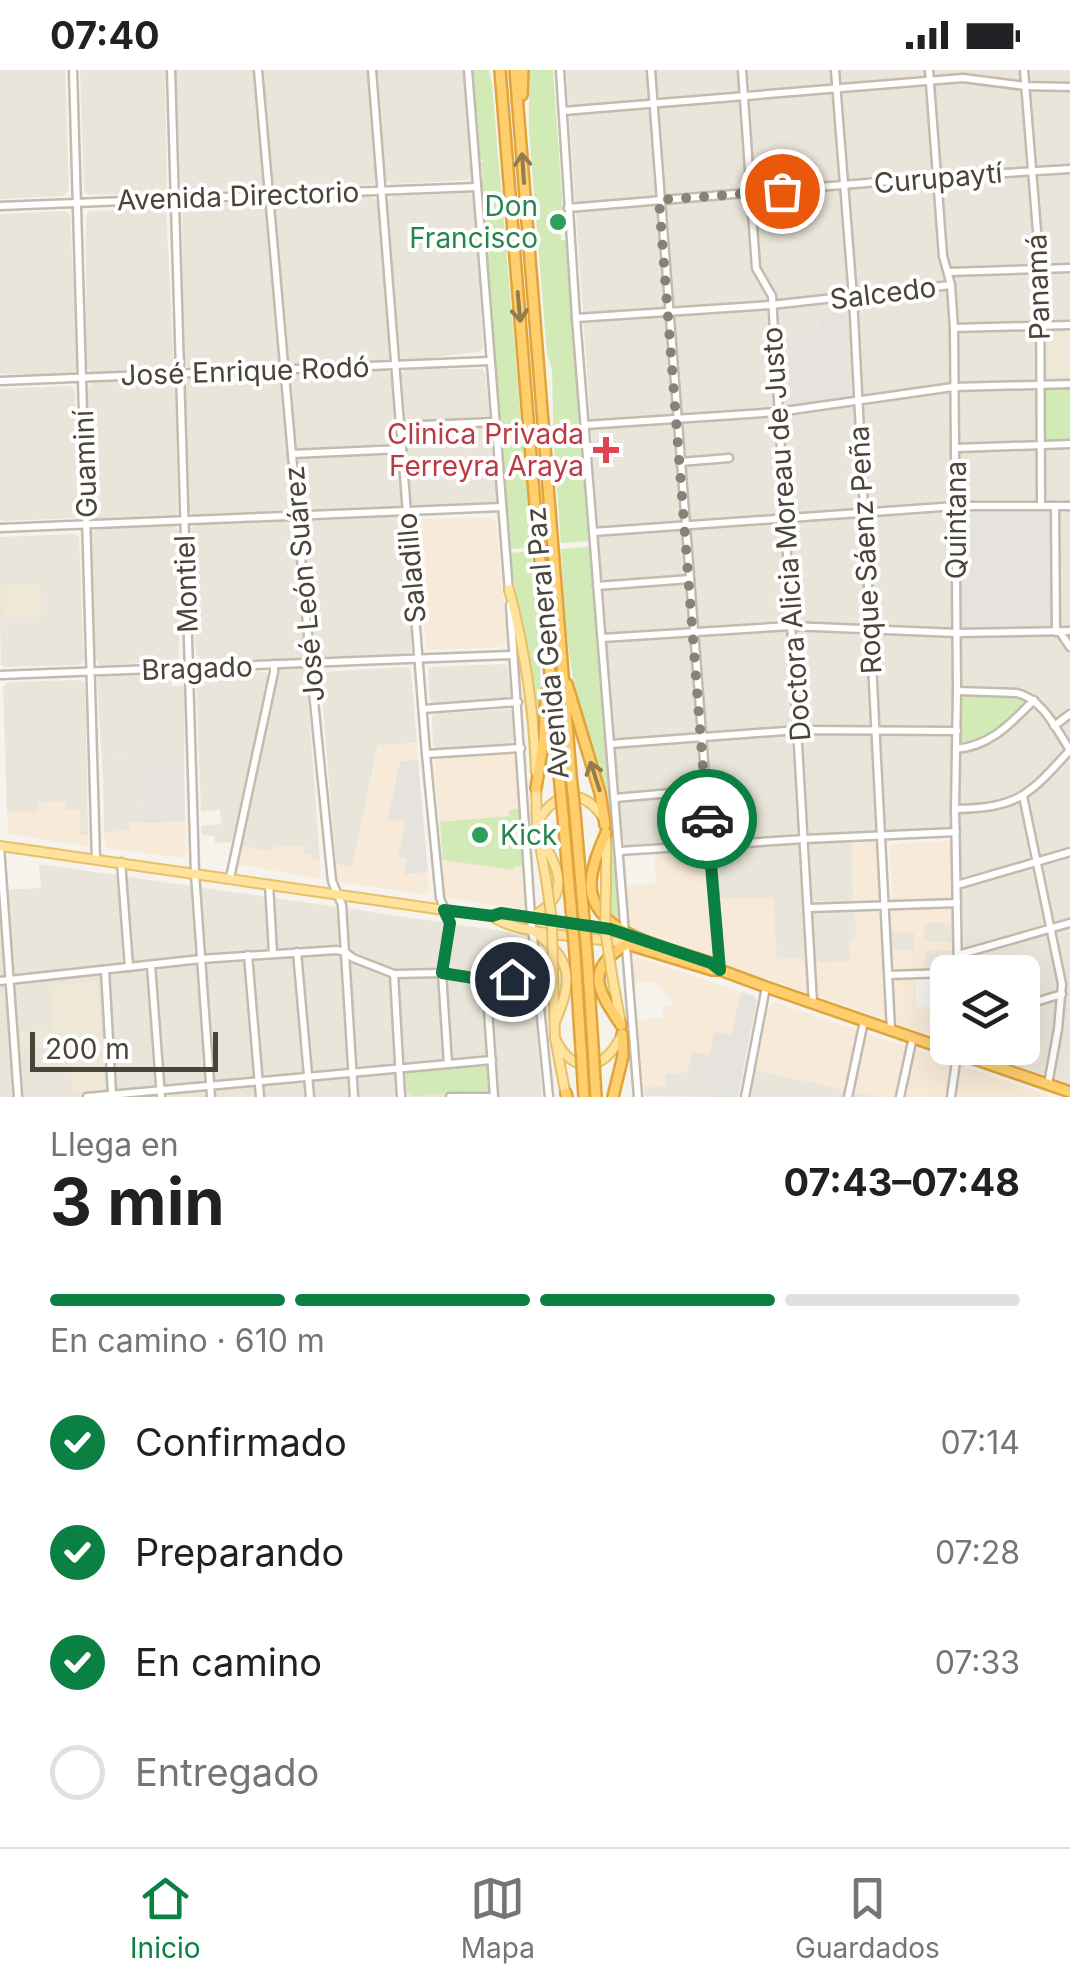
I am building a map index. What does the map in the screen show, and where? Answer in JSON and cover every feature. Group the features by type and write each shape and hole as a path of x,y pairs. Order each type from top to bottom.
{"highway":[{"name":"Avenida General Paz","path":"497,70 563,816 587,956 596,1097"},
{"name":"Avenida General Paz","path":"515,70 575,813 575,954 584,1097"},
{"path":"520,133 524,70"},
{"path":"560,657 600,792 606,829 592,875 592,896 626,939 930,1042"},
{"path":"536,788 544,738 548,659"},
{"path":"613,1097 622,1056 622,1029 605,1000 598,975 607,958 626,939"},
{"path":"998,1065 1070,1092"}],"main road":[{"path":"509,589 534,718 537,824 552,921 555,1038 567,1096"},
{"path":"537,824 547,808 572,796 594,805 606,829 605,930 622,1029 617,1045 606,1058 587,1066 567,1057 555,1038"},
{"path":"532,917 550,906 559,886 556,868 538,835"},
{"path":"0,847 444,910 532,917 610,929 626,939"},
{"path":"492,916 500,923 533,930 626,939"},
{"path":"533,930 560,954 566,970 566,990 554,1026"}],"street":[{"name":"Guaminí","path":"73,70 96,859"},
{"name":"Montiel","path":"171,70 195,873 211,1097"},
{"name":"José León Suárez","path":"258,70 332,881 342,905 354,1097"},
{"name":"Saladillo","path":"372,70 426,754 438,885 450,923 442,973 448,1064"},
{"name":"Avenida General Paz","path":"468,70 548,1097"},
{"name":"Avenida General Paz","path":"560,70 638,1097"},
{"path":"651,70 720,970"},
{"name":"Doctora Alicia Moreau de Justo","path":"742,70 756,268 771,292 813,1003"},
{"name":"Roque Sáenz Peña","path":"834,70 853,297 891,1030"},
{"name":"Quintana","path":"929,70 944,256 954,328 958,955"},
{"name":"Panamá","path":"1024,70 1040,268 1041,505"},
{"path":"562,111 969,78 1025,86 1070,86"},
{"name":"Curupaytí","path":"568,208 938,176 1070,169"},
{"name":"Avenida Directorio","path":"0,206 476,187"},
{"name":"Salcedo","path":"949,272 1070,268"},
{"name":"Salcedo","path":"576,318 853,297 951,285"},
{"path":"954,328 1070,325"},
{"name":"José Enrique Rodó","path":"0,382 490,361"},
{"path":"585,425 778,412 953,386 1070,384"},
{"path":"400,426 495,422"},
{"path":"956,448 1070,444"},
{"path":"292,454 402,449"},
{"path":"680,462 729,458"},
{"path":"593,532 956,506 1070,506"},
{"path":"1055,506 1058,632 1070,647"},
{"path":"0,528 502,507"},
{"path":"597,586 690,579"},
{"path":"602,638 791,626 957,633 1070,632"},
{"name":"Bragado","path":"0,675 514,655"},
{"path":"230,878 274,664"},
{"path":"955,808 982,808 1023,796 1070,750 1034,700 1017,693 957,691"},
{"path":"956,749 994,737 1034,700"},
{"path":"422,710 518,702"},
{"path":"1054,726 1070,714"},
{"path":"610,744 798,730 956,731"},
{"path":"426,754 521,748"},
{"path":"615,798 705,790"},
{"path":"1023,796 1058,958 1062,994 1048,1084"},
{"path":"619,850 956,832"},
{"path":"0,847 18,1097"},
{"path":"957,884 1070,852"},
{"path":"121,862 129,967"},
{"path":"268,884 273,953"},
{"path":"808,908 957,902"},
{"path":"958,955 1070,922"},
{"path":"0,981 297,952 345,952 394,974 442,973 486,980 538,978"},
{"path":"297,952 310,1097"},
{"path":"248,956 260,1097"},
{"path":"152,965 160,1093"},
{"path":"105,970 113,1096"},
{"path":"394,974 402,1097"},
{"path":"889,975 930,974"},
{"path":"451,1097 493,1097 486,980"},
{"path":"745,1097 766,987"},
{"path":"1040,1001 1062,994"},
{"path":"848,1097 864,1020"},
{"path":"900,1097 912,1037"},
{"path":"87,1097 492,1060"},
{"path":"950,1097 955,1065"}],"shaded area":[{"path":"0,70 65,70 69,190 64,196 0,199"},
{"path":"80,70 165,70 167,188 161,193 89,195 84,191"},
{"path":"176,70 255,70 265,183 262,189 185,192 181,188"},
{"path":"262,70 369,70 375,183 281,189 274,186"},
{"path":"376,70 464,70 470,180 393,184 386,181"},
{"path":"566,70 1070,70 1070,1084 1054,1078 1063,989 1040,996 1040,955 964,955 959,829 624,846 613,741"},
{"path":"470,193 474,197 483,348 479,352 404,361 398,354 387,201 394,196"},
{"path":"371,197 378,203 390,358 384,362 293,365 287,358 275,205 281,200"},
{"path":"259,201 267,207 279,362 273,367 189,369 184,363 182,211 187,207"},
{"path":"164,208 174,366 167,371 92,374 86,366 86,215 90,211"},
{"path":"65,211 70,215 78,369 71,375 0,374 0,214"},
{"path":"844,307 850,393 786,408 782,404 777,334 820,332 819,310"},
{"path":"1051,331 1070,331 1070,377 1048,375"},
{"path":"406,369 482,369 490,417 407,422 403,416 400,376"},
{"path":"389,371 392,377 396,443 390,447 298,449 291,376"},
{"path":"273,374 282,382 292,509 286,513 192,515 187,380"},
{"path":"170,379 175,386 178,513 171,518 95,520 90,513 87,387 95,381"},
{"path":"71,386 75,390 78,515 2,521 0,389"},
{"path":"490,426 496,502 419,508 411,504 407,431"},
{"path":"392,453 399,461 399,507 308,512 302,508 297,463 301,456"},
{"path":"1046,510 1052,518 1051,628 961,627 960,512"},
{"path":"396,516 404,524 412,651 406,655 317,657 313,651 303,524 310,519"},
{"path":"490,517 497,529 507,642 502,647 430,650 426,646 416,524 420,519"},
{"path":"287,520 295,527 304,656 201,659 196,655 191,528 197,524"},
{"path":"172,525 179,532 178,660 100,666 95,658 92,533 99,528"},
{"path":"76,534 84,660 80,665 3,667 0,537"},
{"path":"40,584 42,617 2,617 1,585"},
{"path":"301,666 306,671 320,861 304,853 305,847 272,852 241,846 278,668"},
{"path":"407,667 411,672 417,743 378,745 352,868 336,864 320,672"},
{"path":"432,667 508,667 510,695 506,699 434,704 430,701 428,670"},
{"path":"171,672 172,686 185,686 184,765 144,766 143,759 102,760 97,679 105,673"},
{"path":"265,672 269,676 232,842 215,843 214,836 202,835 201,826 221,824 220,810 201,811 196,681 205,681 205,675"},
{"path":"80,680 85,684 88,835 80,835 38,812 7,812 3,687 8,682"},
{"path":"509,709 513,740 510,744 436,749 433,746 435,714"},
{"path":"417,743 418,760 399,761 387,820 406,820 405,873 428,872 427,895 340,882 336,864 352,867 379,745"},
{"path":"511,753 515,757 525,906 522,910 445,895 434,762"},
{"path":"143,759 144,766 184,765 185,821 145,823 142,776 103,776 102,760"},
{"path":"418,760 428,872 404,874 407,859 398,856 406,821 387,820 400,761"},
{"path":"103,776 142,776 145,823 129,823 129,830 104,833"},
{"path":"65,801 66,810 80,809 80,835 88,835 87,846 8,834 7,812 38,812 39,803"},
{"path":"185,821 186,854 182,858 105,846 104,833 129,830 129,822"},
{"path":"874,838 880,842 882,902 853,903 852,839"},
{"path":"878,839 880,904 811,901 810,841"},
{"path":"794,841 801,846 810,986 806,992 722,961 714,849"},
{"path":"954,843 954,900 892,902 890,844"},
{"path":"274,845 305,846 304,853 320,861 320,879 237,864 241,846 272,852"},
{"path":"702,848 706,853 716,956 713,960 635,933 627,923 625,885 656,883 654,852"},
{"path":"39,864 509,932 520,937 531,952 542,1097 0,1097 0,890 41,888"},
{"path":"773,898 777,959 808,958 810,989 806,992 722,961 717,899"},
{"path":"949,908 955,912 955,955 930,955 930,972 899,973 893,969 892,911"},
{"path":"949,908 955,912 955,923 925,923 924,941 955,942 956,951 925,951 924,972 896,972 891,950 915,950 914,932 890,932 892,911"},
{"path":"855,910 882,911 885,1019 816,992 814,963 851,961 849,940 856,939"},
{"path":"882,911 885,1019 817,994 812,912"},
{"path":"637,957 741,992 731,1036 710,1056 692,1053 688,1072 665,1074 666,1086 644,1087 637,1021 663,1017 663,1007 675,1006 656,981 634,983 632,962"},
{"path":"896,979 916,979 916,1007 930,1007 930,1036 895,1023 892,984"},
{"path":"94,981 105,1089 73,1093 69,1046 21,1049 20,1033 52,1030 50,986"},
{"path":"741,992 757,1000 738,1097 711,1097 714,1086 705,1083 706,1074 688,1070 692,1052 710,1056 714,1032 731,1035"},
{"path":"1053,999 1058,1002 1049,1072 1045,1075 1017,1065 1040,1065 1040,1003"},
{"path":"775,1002 930,1055 930,1065 959,1065 1053,1097 878,1097 756,1070 768,1007"},
{"path":"688,1070 707,1074 714,1085 711,1097 645,1096 644,1087 665,1086 664,1074"},
{"path":"755,1070 878,1097 751,1097"}],"green space":[{"path":"471,70 489,70 492,85 532,548 509,549 480,178 484,160 478,159"},
{"path":"529,70 553,70 563,211 561,240 566,240 588,541 561,543 552,370 547,353 529,130"},
{"path":"1048,386 1070,386 1070,443 1043,440 1043,391"},
{"path":"590,547 621,916 618,918 609,912 607,814 576,695 565,612 561,549"},
{"path":"531,551 540,678 538,755 537,713 509,553"},
{"path":"967,694 1021,695 1026,700 1000,728 967,745 962,741 962,700"},
{"name":"Kick","path":"519,809 522,866 513,870 443,860 440,822 509,816 509,810"},
{"path":"484,1065 490,1070 488,1090 414,1096 407,1091 408,1072"}],"way so far":[{"path":"707,819 659,200 782,191"}],"place":[{"name":"Don Francisco","path":"558,222"},
{"name":"Clinica Privada Ferreyra Araya","path":"606,450"},
{"name":"Kick","path":"480,835"}],"route":[{"path":"512,979 486,980 442,973 450,923 444,910 492,916 501,913 610,929 711,963 720,970 707,819"}]}
